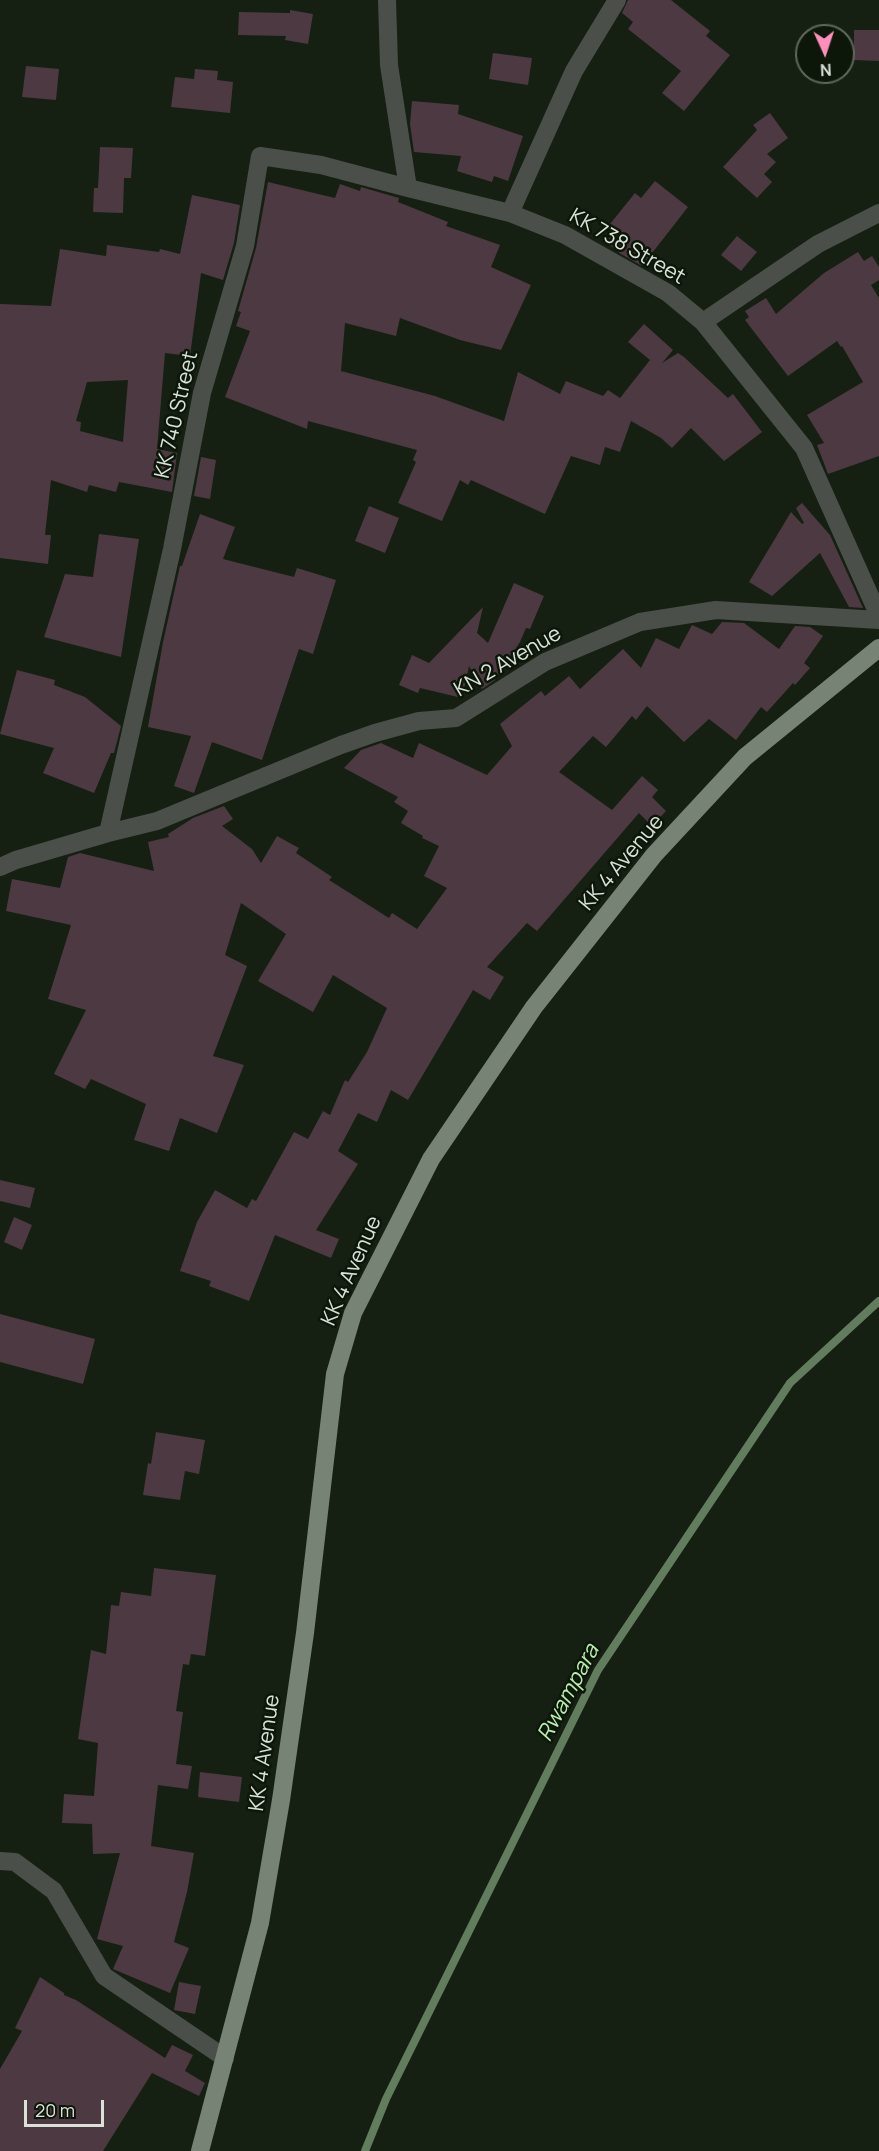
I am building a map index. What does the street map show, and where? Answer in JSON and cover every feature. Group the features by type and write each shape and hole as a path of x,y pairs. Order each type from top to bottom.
{"main road":[{"name":"KK 4 Avenue","path":"200,2151 260,1923 281,1800 305,1633 335,1374 353,1313 431,1159 548,989 654,855 745,757 879,648"}],"street":[{"path":"387,0 389,65 408,188"},
{"path":"510,213 574,71 617,0"},
{"name":"KK 740 Street","path":"108,833 172,549 202,393 245,246 260,156 321,165 408,188"},
{"name":"KK 738 Street","path":"408,188 510,213 565,235 668,293 703,322 804,448 879,618"},
{"path":"703,322 818,243 879,213"},
{"name":"KN 2 Avenue","path":"0,867 16,860 108,833 157,821 375,733 419,721 456,718 545,662 640,622 716,610 879,618"},
{"path":"0,1861 15,1862 54,1891 104,1977 225,2058"}],"building":[{"path":"628,0 671,0 710,31 706,36 730,55 684,111 662,93 681,71 628,29 633,22 622,13"},
{"path":"290,10 313,14 308,44 285,40 286,36 238,35 239,12 290,13"},
{"path":"855,30 879,30 879,61 855,60"},
{"path":"493,53 532,58 528,85 489,79"},
{"path":"26,66 59,69 56,100 22,97"},
{"path":"195,69 218,71 217,80 233,82 230,113 171,107 175,77 194,79"},
{"path":"412,101 459,105 458,114 523,136 508,181 494,176 492,182 457,171 461,156 414,152 410,124"},
{"path":"770,113 788,138 767,154 776,162 764,174 772,182 757,198 723,167 757,130 753,125"},
{"path":"100,147 133,148 131,178 124,178 123,213 93,212 94,188 98,188"},
{"path":"655,181 688,207 642,266 606,242 617,229 610,224 635,193 641,198"},
{"path":"268,182 335,198 340,184 360,191 361,187 399,198 398,202 448,222 446,226 500,245 491,267 531,285 501,350 460,340 400,318 396,336 345,323 341,371 435,396 504,421 518,372 560,394 566,381 603,396 608,390 620,398 650,360 628,342 644,324 673,350 662,363 678,353 684,357 728,398 733,394 762,432 724,461 691,428 672,448 661,438 631,421 620,452 605,447 600,465 571,456 545,514 471,480 468,485 460,480 442,521 398,503 416,462 413,460 417,450 308,421 307,429 225,397 250,331 236,326 256,248"},
{"path":"192,195 240,205 234,243 223,280 201,273 190,356 165,353 157,449 177,453 172,492 119,482 116,492 89,485 87,492 51,480 45,535 51,535 48,564 0,558 0,304 51,306 60,249 106,256 107,245 159,252 160,249 180,254","holes":["128,380 123,442 80,431 81,422 76,421 87,382"]},
{"path":"737,236 757,252 741,271 721,255"},
{"path":"858,252 864,261 872,256 879,267 879,280 871,285 879,298 879,456 828,474 817,445 824,443 807,415 863,382 837,341 788,376 745,320 749,317 745,311 766,298 776,314 824,273"},
{"path":"201,457 216,460 210,499 194,496"},
{"path":"802,503 830,535 863,608 849,607 820,553 772,596 749,582 791,512 802,524 804,523 796,508"},
{"path":"369,506 399,518 385,553 355,541"},
{"path":"200,514 235,527 223,559 294,577 297,568 336,580 313,654 299,649 262,760 212,742 194,793 174,786 191,736 148,727 163,642 180,566 182,566"},
{"path":"99,534 139,539 121,657 44,637 65,574 93,577"},
{"path":"514,583 544,596 530,629 526,628 520,642 495,680 482,689 469,666 462,698 420,688 418,693 399,685 412,655 429,663 483,607 477,633 488,643"},
{"path":"722,622 744,623 779,649 795,626 810,627 823,636 804,663 810,668 767,712 761,707 736,740 709,719 684,742 647,706 636,720 632,716 606,747 593,736 559,772 612,810 642,776 658,790 652,797 666,811 652,826 639,813 537,931 527,923 487,967 504,977 490,1000 473,990 408,1100 391,1090 377,1122 358,1113 338,1151 358,1164 316,1230 339,1239 331,1258 275,1235 249,1301 209,1286 211,1281 180,1271 197,1222 215,1190 247,1208 252,1199 256,1201 294,1132 308,1139 323,1111 330,1115 345,1080 348,1082 367,1052 387,1008 333,975 313,1012 258,981 286,934 241,903 225,955 247,966 213,1056 244,1065 217,1133 180,1118 169,1151 134,1140 146,1104 91,1079 85,1089 54,1074 86,1010 48,999 71,925 6,911 12,879 60,888 68,857 80,853 154,871 148,842 169,837 168,834 193,818 224,806 233,819 222,826 252,849 261,863 277,836 299,848 296,853 332,877 329,880 389,918 392,913 417,929 447,888 424,876 439,846 422,838 423,836 401,823 408,811 394,802 398,797 344,768 361,750 381,743 413,758 419,743 487,775 512,746 500,724 541,691 545,696 569,676 580,689 623,649 641,668 656,638 679,649 692,625 712,634"},
{"path":"17,670 55,680 54,685 85,697 121,726 114,753 111,753 94,793 43,773 54,748 0,734"},
{"path":"0,1180 35,1188 30,1208 0,1201"},
{"path":"14,1217 32,1225 22,1250 4,1242"},
{"path":"0,1314 95,1339 83,1384 0,1362"},
{"path":"156,1432 205,1440 199,1474 185,1471 180,1500 143,1495"},
{"path":"154,1568 216,1575 205,1656 191,1654 189,1665 183,1664 176,1711 183,1712 176,1764 192,1766 188,1789 158,1785 151,1846 194,1853 174,1942 189,1948 170,1993 113,1969 123,1946 97,1939 120,1853 93,1854 92,1824 62,1823 64,1794 94,1796 98,1743 78,1739 91,1650 106,1654 111,1605 119,1606 121,1592 151,1596"},
{"path":"200,1772 242,1777 239,1802 198,1797"},
{"path":"40,1977 64,1995 76,2000 165,2058 172,2045 193,2055 185,2071 205,2083 199,2096 152,2073 103,2151 0,2151 0,2069 22,2031 15,2028"},
{"path":"179,1982 201,1986 195,2014 174,2010"}],"waterway":[{"name":"Rwampara","path":"365,2151 386,2099 598,1670 790,1383 879,1301"}]}
